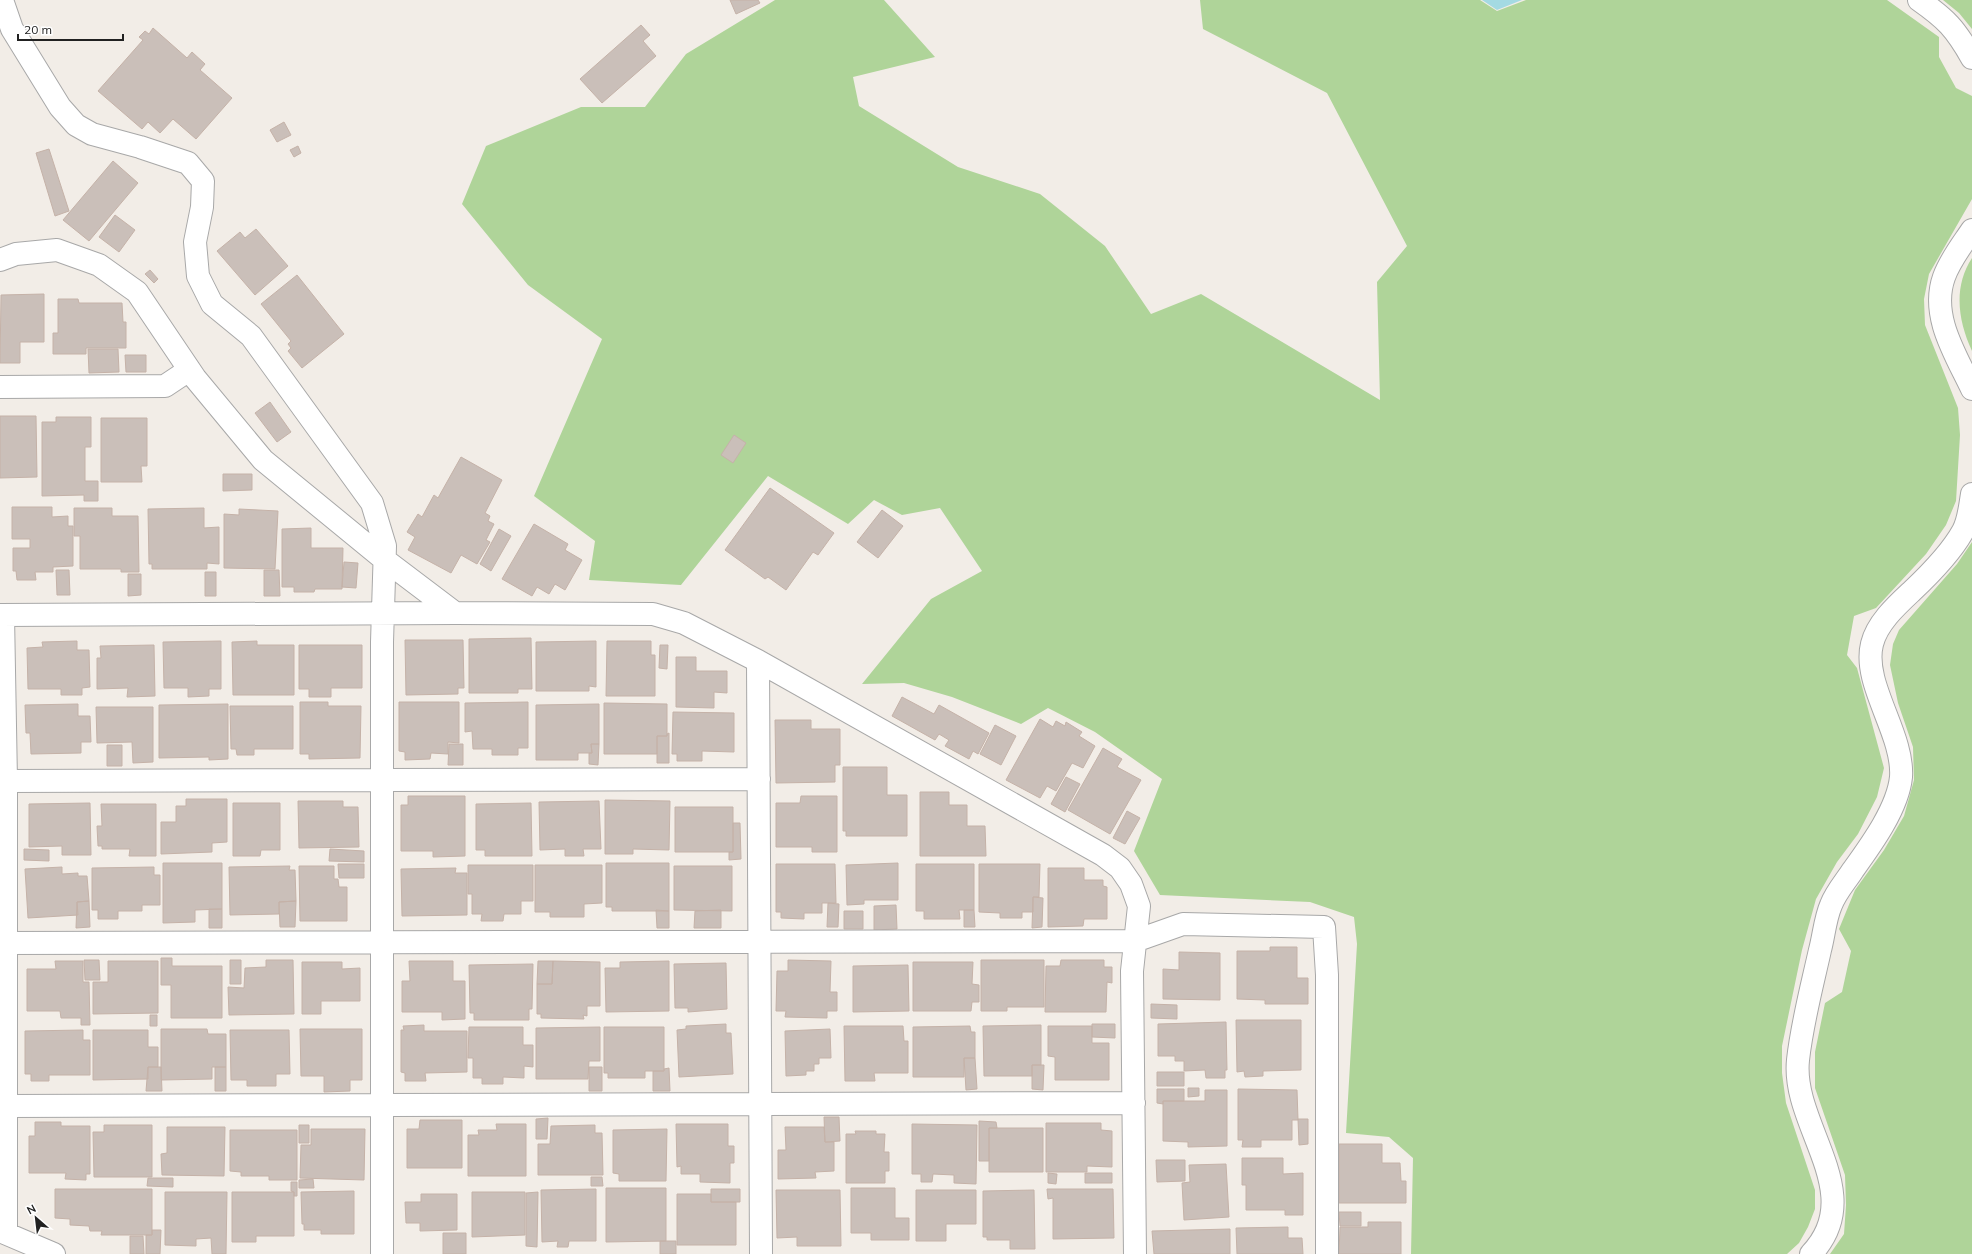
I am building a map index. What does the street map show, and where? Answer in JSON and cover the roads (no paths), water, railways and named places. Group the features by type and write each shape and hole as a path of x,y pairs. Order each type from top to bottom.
{"street":[{"path":"2,0 12,29 60,107 76,125 92,134 140,147 188,163 203,181 202,207 195,242 198,276 212,304 251,336 372,503 385,546 382,780 382,1254"},
{"path":"1918,0 1948,22 1962,39 1972,58"},
{"path":"1972,230 1950,264 1944,277 1940,297 1942,317 1948,339 1972,389"},
{"path":"0,260 16,254 58,250 99,265 137,292 189,370 263,460 385,560 454,613"},
{"path":"0,387 165,386 189,370"},
{"path":"1811,1254 1821,1243 1829,1227 1833,1197 1831,1180 1806,1111 1797,1077 1797,1062 1808,1000 1831,906 1868,849 1890,810 1897,795 1901,777 1899,754 1873,676 1871,661 1872,644 1879,628 1896,606 1921,583 1955,544 1964,529 1970,512 1972,494"},
{"path":"54,1254 3,1232 6,1106 3,942 6,781 2,615 384,613 653,614 684,622 758,661 1103,855 1120,868 1131,884 1139,906 1132,971 1135,1254"},
{"path":"758,661 762,1254"},
{"path":"6,781 759,779"},
{"path":"3,942 1135,941 1183,924 1324,927 1327,975 1327,1254"},
{"path":"6,1106 383,1106 1134,1102"}],"water":[{"path":"1482,0 1522,0 1497,10"}]}
